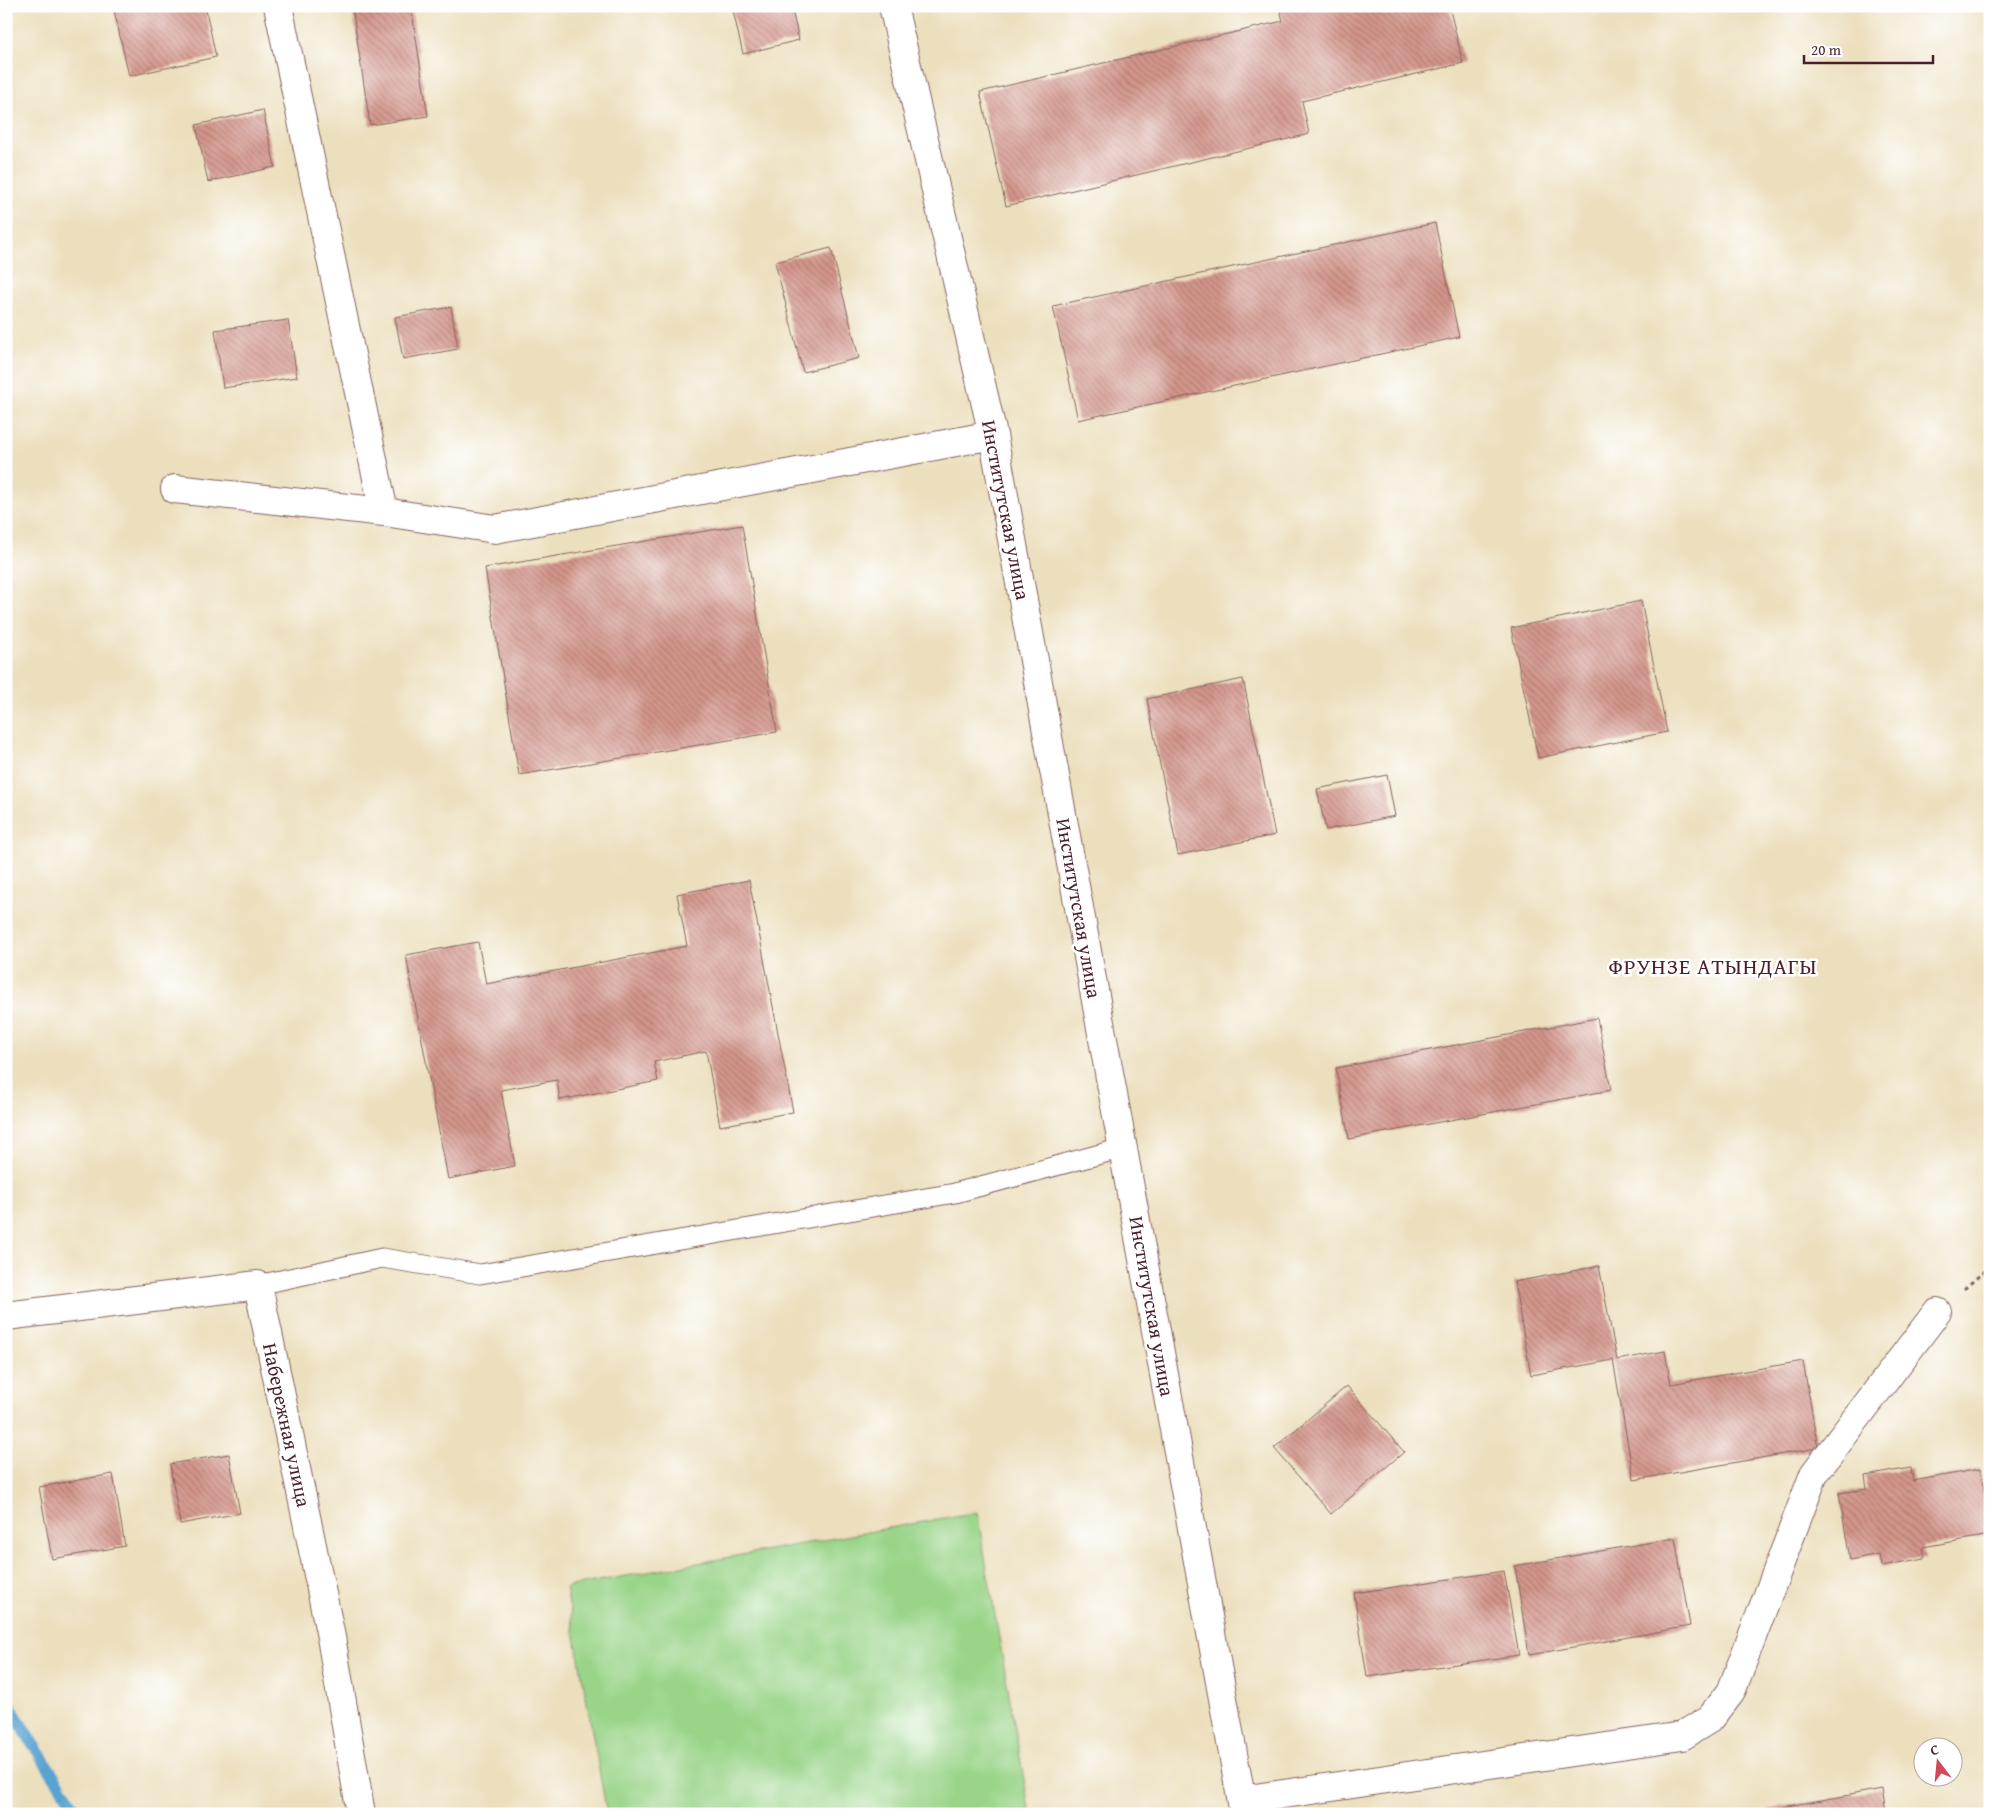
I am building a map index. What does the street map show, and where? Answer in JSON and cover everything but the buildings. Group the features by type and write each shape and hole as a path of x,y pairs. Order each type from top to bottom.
{"street":[{"path":"278,6 384,512"},
{"name":"Институтская улица","path":"894,6 993,435 1243,1807"},
{"path":"176,489 384,512 495,529 993,435"},
{"path":"6,1316 258,1285"},
{"name":"Набережная улица","path":"258,1285 331,1637 361,1814"},
{"path":"1243,1807 1682,1736 1711,1718 1731,1692 1814,1474 1937,1312"}],"lane":[{"path":"258,1285 382,1258 480,1274 955,1193 1123,1148"}],"green space":[{"path":"977,1512 1030,1814 607,1814 566,1587"}],"waterway":[{"path":"6,1699 79,1814"}],"district":[{"name":"ФРУНЗЕ АТЫНДАГЫ","path":"1713,966"}]}
